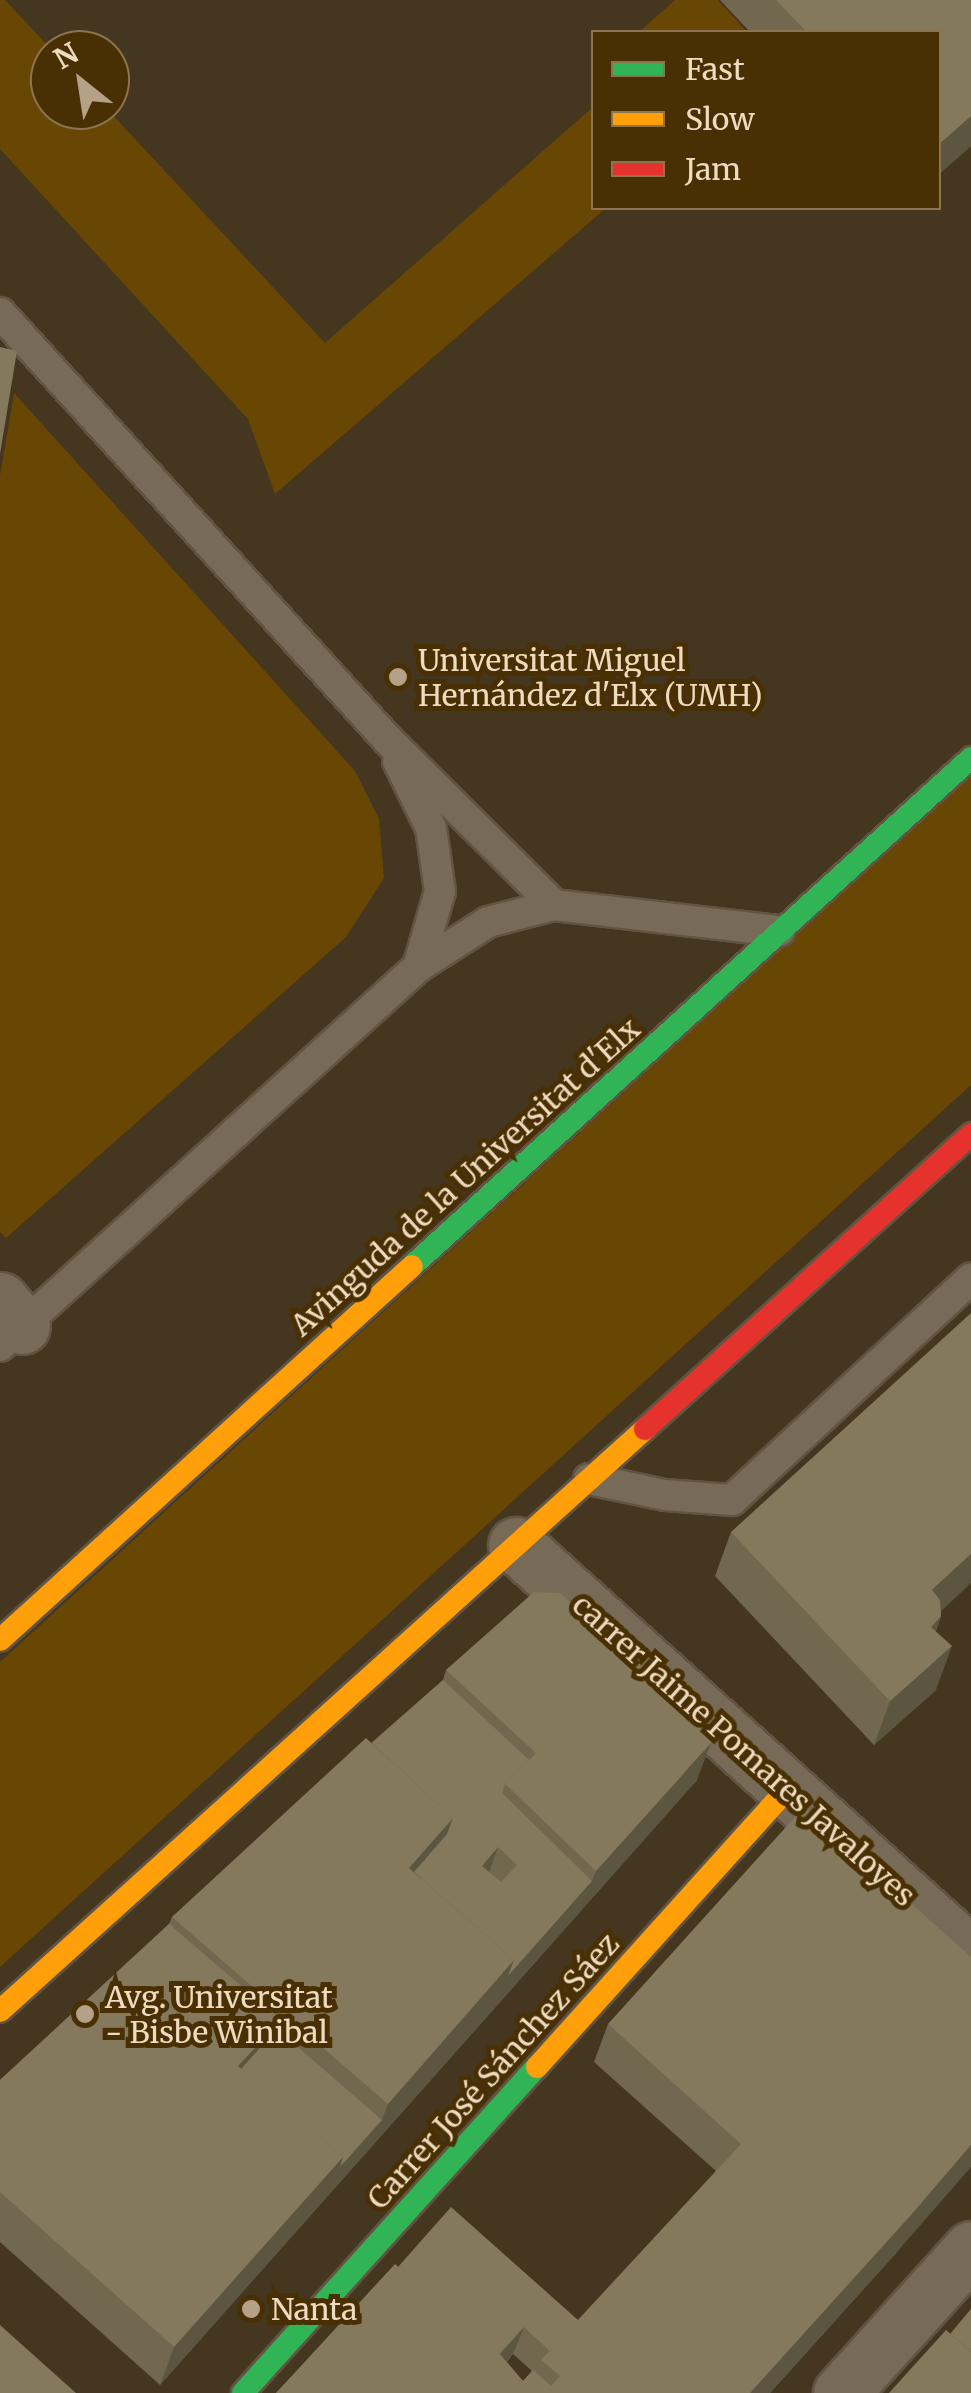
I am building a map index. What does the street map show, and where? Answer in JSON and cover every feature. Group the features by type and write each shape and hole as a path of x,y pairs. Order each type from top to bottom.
{"main road":[{"name":"Avinguda de la Universitat d'Elx","path":"0,1640 971,758"},
{"path":"0,2011 971,1134"},
{"name":"Carrer José Sánchez Sáez","path":"243,2393 786,1788"}],"street":[{"name":"carrer Jaime Pomares Javaloyes","path":"516,1544 971,1955"},
{"path":"840,2393 971,2249"}],"lane":[{"path":"0,313 388,740 554,905"},
{"path":"388,740 431,828 440,891 418,968"},
{"path":"7,1324 418,968 488,922 554,905 601,914 780,931"},
{"path":"589,1479 665,1495 732,1500 971,1279"}],"shaded area":[{"path":"0,0 5,0 33,30 30,30 30,130 127,130 325,343 591,109 591,210 604,210 275,494 248,419 0,149"},
{"path":"675,0 718,0 745,30 641,30"},
{"path":"14,393 355,771 379,819 384,878 346,937 6,1238 0,1232 0,475"},
{"path":"971,775 971,1085 0,1967 0,1662"}],"building":[{"path":"776,0 971,0 971,116 941,142 941,30 805,30"},
{"path":"0,347 17,351 0,454"},
{"path":"971,1313 971,1554 932,1590 940,1600 941,1616 931,1627 952,1646 890,1701 731,1532"},
{"path":"534,1592 560,1593 709,1724 711,1743 596,1871 505,1784 536,1753 446,1670"},
{"path":"443,1680 529,1760 505,1784 502,1793 592,1881 508,1976 514,1960 414,1872 447,1834 453,1818 372,1743","holes":["498,1847 517,1865 501,1882 482,1866"]},
{"path":"366,1738 453,1818 409,1868 514,1960 388,2104 172,1917"},
{"path":"804,1807 971,1957 971,2145 911,2215 750,2393 276,2393 395,2264 497,2351 523,2381 533,2370 551,2386 560,2376 541,2360 741,2144 608,2024"},
{"path":"169,1924 281,2020 238,2066 343,2157 174,2347 0,2192 0,2080"},
{"path":"277,2029 382,2120 340,2167 343,2157 241,2069"},
{"path":"451,2207 578,2320 550,2351 524,2327 499,2354 398,2267"},
{"path":"971,2309 971,2352 950,2334"},
{"path":"0,2325 76,2393 0,2393"},
{"path":"946,2330 971,2352 971,2393 889,2393"}],"traffic: fast":[{"path":"412,1266 971,758"},
{"path":"243,2393 537,2067"}],"traffic: slow":[{"path":"0,1640 412,1266"},
{"path":"0,2011 645,1429"},
{"path":"537,2067 787,1789"}],"traffic: jam":[{"path":"645,1429 971,1134"}],"place":[{"name":"Universitat Miguel Hernández d'Elx (UMH)","path":"398,677"},
{"name":"Avg. Universitat - Bisbe Winibal","path":"85,2014"},
{"name":"Nanta","path":"251,2309"}]}
